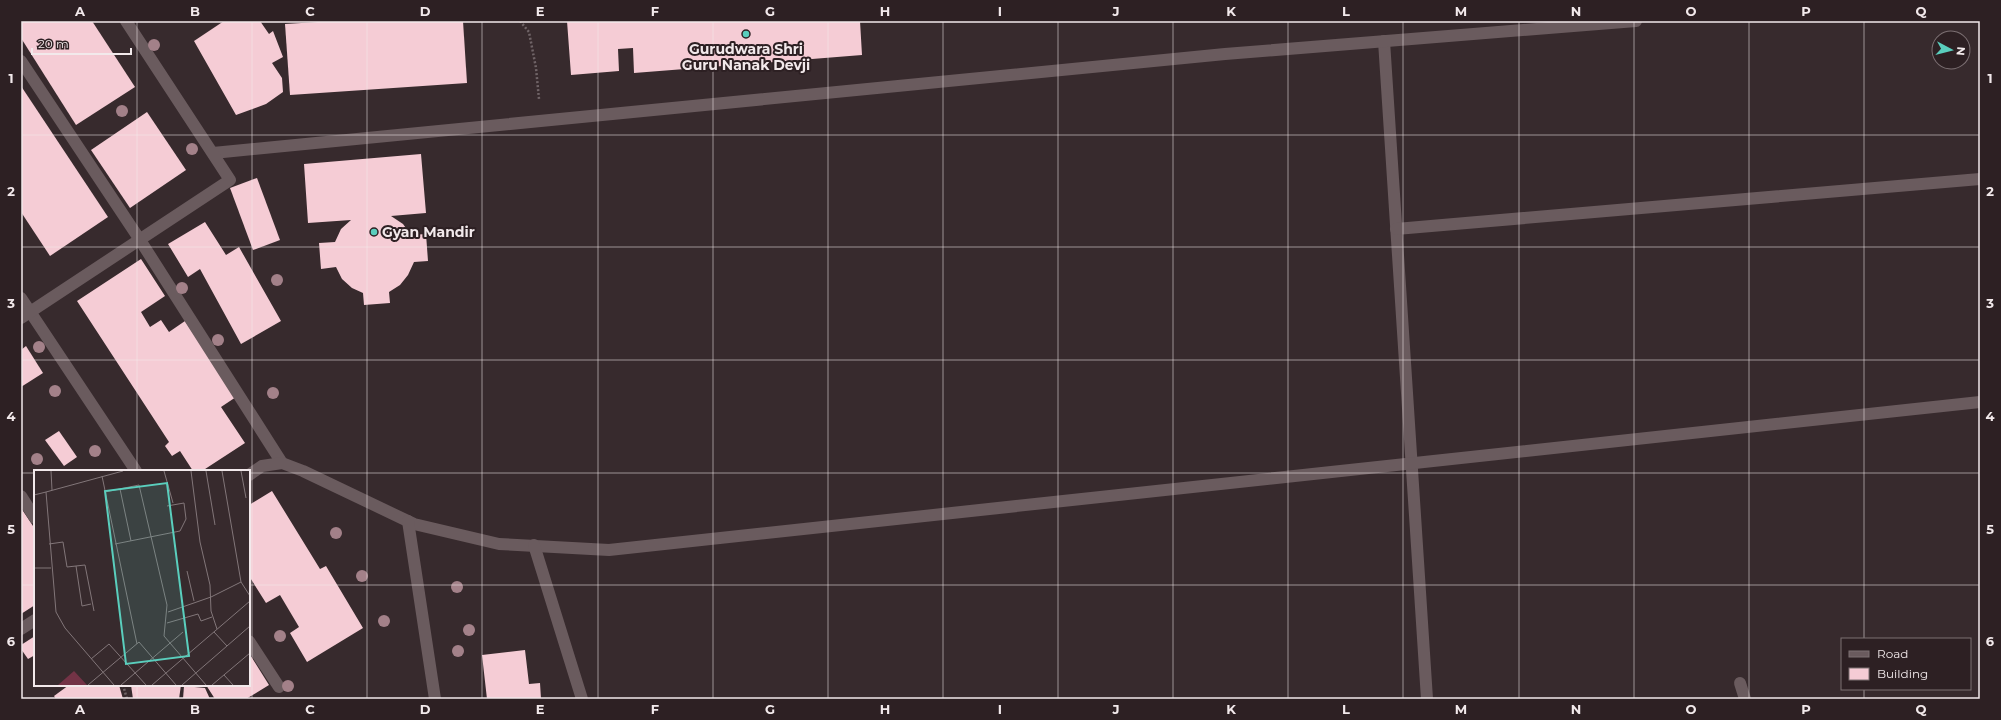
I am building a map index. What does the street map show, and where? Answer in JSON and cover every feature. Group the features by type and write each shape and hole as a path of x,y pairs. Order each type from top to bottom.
{"street":[{"path":"26,315 230,180 126,21"},
{"path":"213,153 1209,55 1636,21"},
{"path":"1384,41 1411,464 1428,699"},
{"path":"21,61 140,240 282,463"},
{"path":"1396,229 1980,178"},
{"path":"21,298 26,315 135,470"},
{"path":"250,474 262,466 282,463 303,471 414,524 499,544 608,550 1980,402"},
{"path":"21,496 34,516"},
{"path":"408,521 435,699"},
{"path":"534,545 582,699"},
{"path":"21,629 34,621"},
{"path":"250,643 279,687"},
{"path":"1740,683 1745,699"}],"path":[{"path":"520,21 529,32 536,68 541,121"},
{"path":"123,686 127,699"}],"building":[{"path":"21,21 92,21 135,87 76,125 21,38"},
{"path":"224,21 260,21 269,34 273,31 283,57 272,63 282,78 283,92 266,104 236,115 194,41"},
{"path":"334,21 463,21 467,83 290,95 285,24"},
{"name":"Gurudwara Shri Guru Nanak Devji","path":"567,21 860,21 862,55 634,73 633,48 618,49 619,71 571,75"},
{"path":"21,86 108,217 50,256 21,212"},
{"path":"147,112 186,170 130,208 91,150"},
{"name":"Gyan Mandir","path":"421,154 426,213 391,216 403,224 411,235 426,234 428,261 414,262 408,275 400,285 389,292 390,303 364,305 363,293 352,288 342,279 336,267 321,269 319,243 335,242 341,229 351,220 308,223 304,164"},
{"path":"257,178 280,240 253,250 230,188"},
{"path":"205,222 226,255 239,247 281,321 241,344 200,269 188,277 168,244"},
{"path":"141,259 165,296 141,312 150,327 161,320 169,332 185,321 236,397 221,407 245,443 204,470 192,470 180,451 172,456 165,446 169,442 77,301"},
{"path":"26,346 43,373 21,387 21,350"},
{"path":"59,431 77,457 64,466 45,440"},
{"path":"272,491 320,569 326,566 363,628 307,662 290,633 299,627 280,595 266,603 250,578 250,504"},
{"path":"21,508 34,528 34,606 21,614"},
{"path":"34,637 34,656 28,659 21,649 21,645"},
{"path":"525,650 529,684 540,683 541,699 487,699 482,655"},
{"path":"250,655 269,685 246,699 215,699 207,686 250,686"},
{"path":"68,686 119,686 123,699 56,699 54,696"},
{"path":"131,686 181,686 179,699 133,699"},
{"path":"184,686 205,688 210,699 183,699"}],"place":[{"name":"Gurudwara Shri Guru Nanak Devji","path":"746,34"},
{"name":"Gyan Mandir","path":"374,232"}]}
